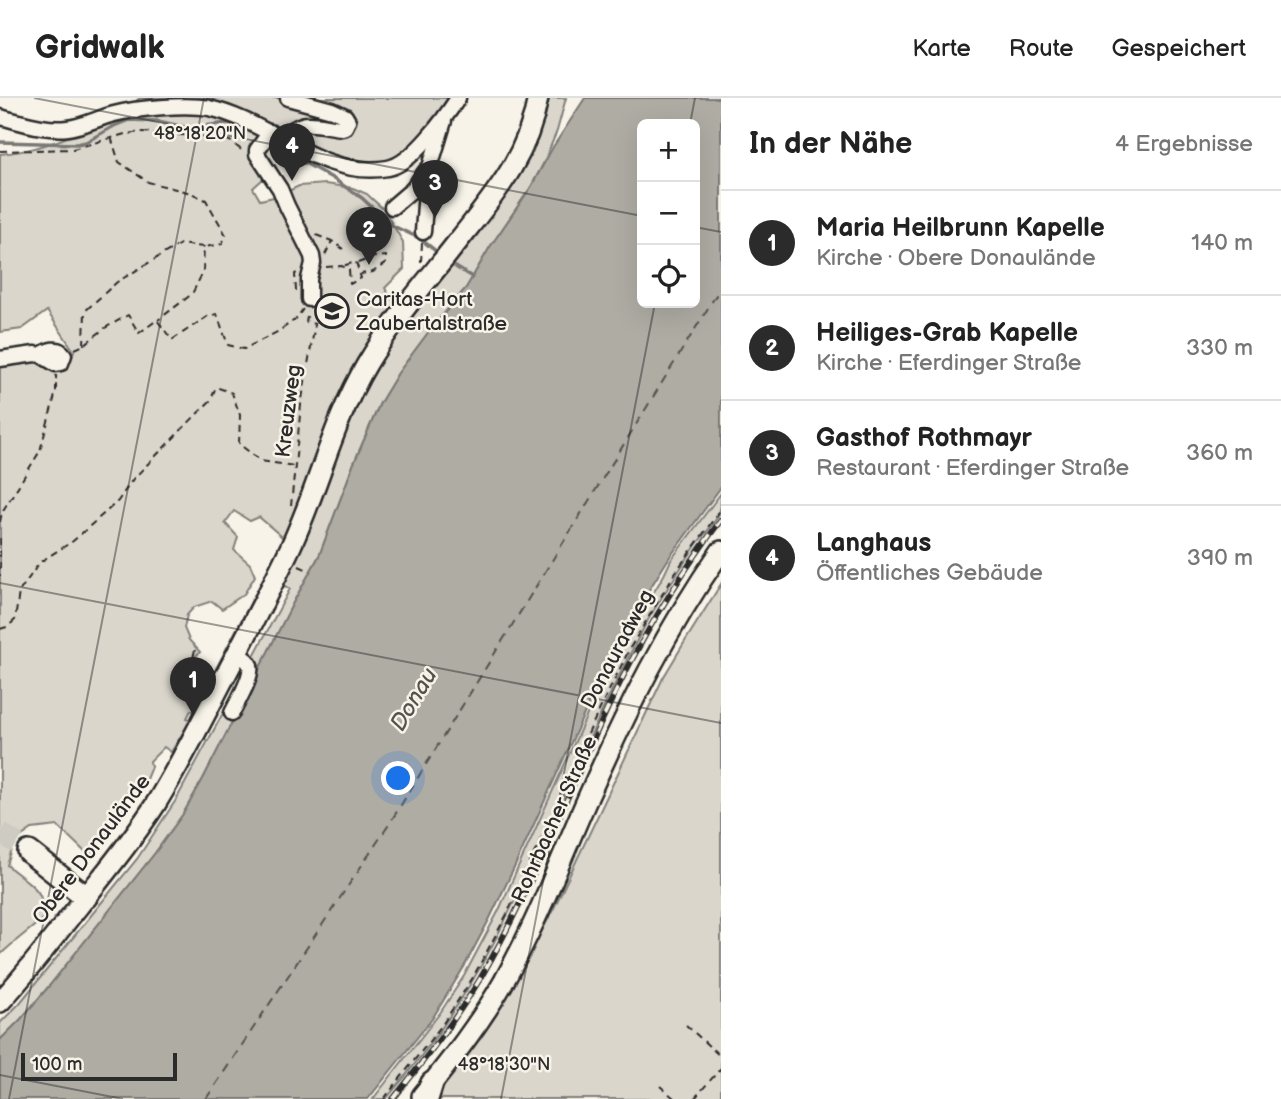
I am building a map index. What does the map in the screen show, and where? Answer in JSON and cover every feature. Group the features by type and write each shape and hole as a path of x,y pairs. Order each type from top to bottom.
{"highway":[{"path":"29,852 86,897"}],"main road":[{"name":"Obere Donaulände","path":"0,1002 130,840 169,782 292,544 355,386 390,327 437,261 491,200 517,161 531,127 538,98"},
{"name":"Rohrbacher Straße","path":"426,1094 488,1007 515,961 638,689 677,619 721,551"}],"street":[{"path":"288,98 332,110 345,116 348,121 342,128 303,124 270,139 257,154 280,189 313,260 303,296"},
{"path":"0,117 64,129 124,112 195,107 218,111 270,139 335,163 360,168 386,168 409,157 458,98"},
{"path":"423,239 426,185 430,164 442,132 443,119"},
{"path":"392,207 413,189 430,164"},
{"path":"0,359 41,355 60,360"},
{"path":"232,713 247,683 250,670 245,658 237,654"}],"path":[{"path":"0,151 80,148 111,137 141,132 206,136 230,141 244,152"},
{"path":"84,345 85,312 117,282 180,244 204,247 222,244 226,235 206,200 191,193 148,182 119,162 111,137"},
{"path":"65,143 65,150"},
{"path":"302,235 315,234 343,249"},
{"path":"423,239 437,261"},
{"path":"325,254 332,241"},
{"path":"0,522 2,512 40,451 56,392 60,360 104,328 128,315 139,333 192,294 203,272 204,247"},
{"path":"311,269 356,264 374,257 386,256 386,263 373,272 360,274"},
{"path":"342,265 349,270 350,284 361,278 356,264"},
{"path":"158,320 172,340 208,316 217,314 228,345 244,349 296,319 303,296 295,274"},
{"name":"Kreuzweg","path":"291,509 291,489 306,369 315,324 306,322 303,296"},
{"path":"0,629 15,621 19,592 40,562 73,541 118,501 133,479 211,401 216,387 232,393 240,415 239,444 261,461 295,466"},
{"name":"Donauradweg","path":"384,1099 442,1025 477,971 506,916 625,657 675,573 721,509"},
{"path":"0,538 0,576"},
{"path":"295,564 308,570"},
{"path":"195,650 190,672 191,682 197,696 211,705"},
{"path":"686,1025 721,1057"},
{"path":"694,1099 721,1068"},
{"path":"660,1086 674,1099"}],"shaded area":[{"path":"140,98 453,98 403,155 388,162 371,164 336,157 271,129 254,144 251,158 264,178 253,188 260,200 278,196 299,186 325,184 353,188 367,194 384,210 403,242 404,269 385,288 395,306 288,542 259,517 250,521 234,511 225,523 238,537 234,550 250,564 255,576 244,594 222,609 212,601 194,607 187,615 184,628 189,640 200,652 189,663 184,679 200,685 210,680 254,596 257,604 198,713 191,710 187,718 191,720 171,752 164,747 150,761 151,767 140,794 129,786 124,808 95,853 86,853 58,826 32,829 15,841 7,865 38,892 45,917 0,955 0,364 36,360 55,372 65,370 74,351 47,311 22,329 0,332 0,154 33,148 110,122 134,117 132,104"},
{"path":"545,98 566,98 557,131 544,162 531,187 466,288 430,330 398,373 380,403 319,556 183,814 50,985 0,1040 0,1023 19,1004 137,859 176,800 290,589 281,584 355,401 388,343 480,230 512,181"},
{"path":"721,493 717,518 666,591 627,660 532,865 481,966 444,1026 401,1081 386,1099 373,1099 440,1013 464,976 499,910 599,688 620,648 671,560"},
{"path":"721,584 721,1099 430,1099 524,964 554,908 663,678"}],"water":[{"name":"Donau","path":"585,98 721,98 721,487 669,558 635,612 604,670 515,866 464,967 432,1019 368,1099 0,1099 0,1040 50,985 183,814 319,556 380,403 398,373 430,330 466,288"}],"waterway":[{"path":"0,142 77,144 129,120 158,121 189,128 227,123 242,127"},
{"path":"267,142 332,178 362,198 391,225 419,238 441,255"},
{"path":"449,263 472,277"}],"ferry route":[{"path":"206,1099 388,826 721,287"}],"tunnel":[{"path":"0,832 29,852"}],"railway":[{"path":"393,1099 460,1011 480,979 519,905 634,656 681,577 721,520"}],"place":[{"name":"Langhaus","path":"292,181"},
{"name":"Gasthof Rothmayr","path":"435,218"},
{"name":"Heiliges-Grab Kapelle","path":"369,265"},
{"name":"Caritas-Hort Zaubertalstraße","path":"332,311"},
{"name":"Maria Heilbrunn Kapelle","path":"193,715"}]}
